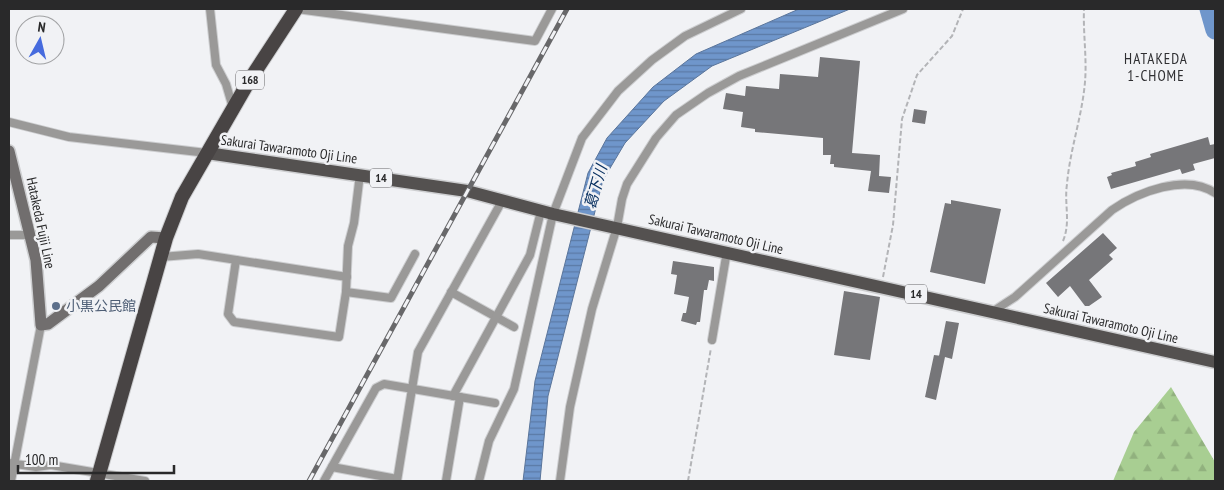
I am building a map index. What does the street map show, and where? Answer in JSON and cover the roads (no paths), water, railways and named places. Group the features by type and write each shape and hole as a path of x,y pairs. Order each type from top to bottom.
{"highway":[{"name":"168","path":"98,477 160,257 182,197 233,108 296,9"}],"main road":[{"name":"Hatakeda Fujii Line","path":"9,151 11,166 36,260 41,325"},
{"name":"Sakurai Tawaramoto Oji Line","path":"207,153 467,191 547,212 1215,362"},
{"path":"41,325 48,324 99,286 151,238 166,238"}],"street":[{"path":"210,9 216,66 226,84 233,108"},
{"path":"296,9 535,41 552,9"},
{"path":"446,481 456,396 530,255 547,212 582,138 618,91 652,60 686,36 741,9"},
{"path":"560,481 570,407 590,318 617,227 627,184 640,160 676,116 708,93 739,76 903,9"},
{"path":"9,122 69,137 207,153"},
{"path":"236,260 228,314 234,322 339,336 346,292 348,246 354,223 360,174"},
{"path":"992,312 1015,297 1112,210 1141,193 1187,184 1199,186 1215,193"},
{"path":"332,467 397,480 418,352 502,201"},
{"path":"479,481 489,441 514,389 547,212"},
{"path":"9,235 30,235"},
{"path":"712,340 727,251"},
{"path":"160,257 198,254 347,277"},
{"path":"346,292 391,298 416,254"},
{"path":"451,292 514,327"},
{"path":"11,481 11,464 41,325"},
{"path":"324,481 376,388 384,384 496,403"},
{"path":"11,464 36,468 51,465 98,477 145,481"}],"water":[{"name":"葛下川","path":"799,9 850,9 712,66 664,101 625,143 603,180 548,396 540,481 523,481 535,381 588,173 607,138 653,87 696,54"}],"waterway":[{"path":"1209,9 1215,30"}],"railway":[{"path":"309,481 567,9"}],"place":[{"name":"小黒公民館","path":"56,306"}],"district":[{"name":"HATAKEDA 1-CHOME","path":"1156,68"}]}
